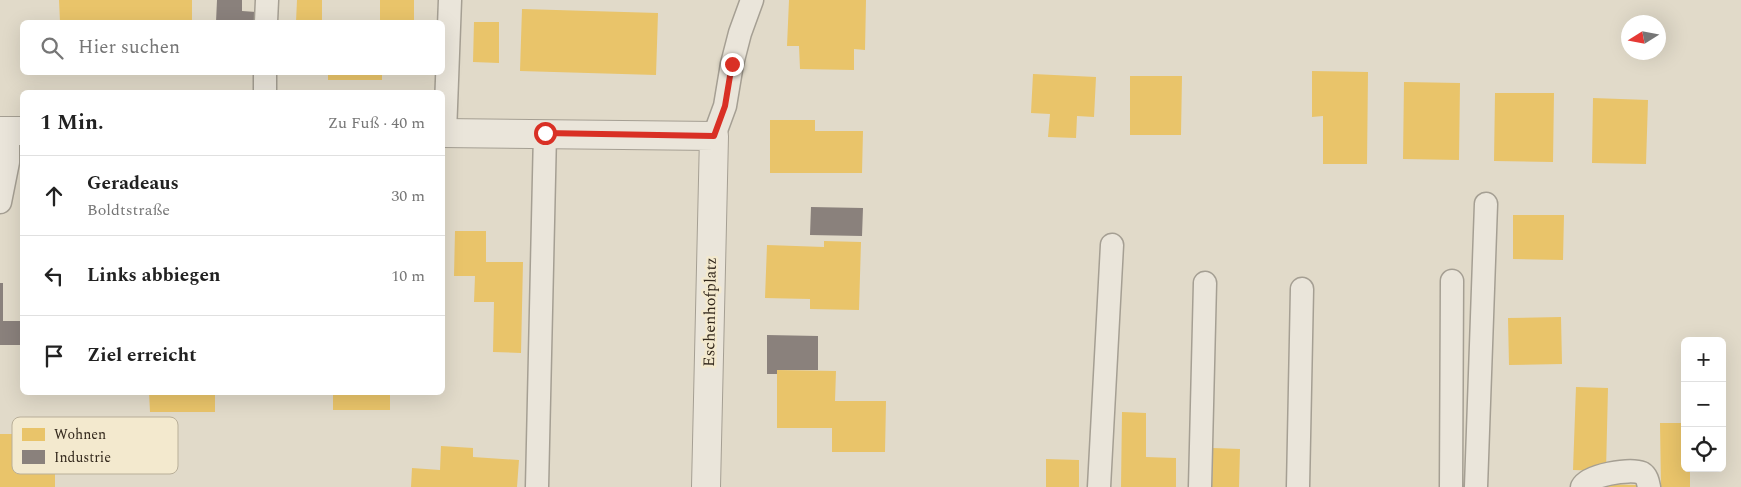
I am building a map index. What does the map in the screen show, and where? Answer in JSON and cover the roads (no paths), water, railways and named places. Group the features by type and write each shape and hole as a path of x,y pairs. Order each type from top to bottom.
{"street":[{"path":"445,133 714,136"},
{"name":"Eschenhofplatz","path":"706,487 714,136"}],"lane":[{"path":"266,20 267,0"},
{"path":"445,111 450,0"},
{"path":"714,136 725,106 735,51 752,0"},
{"path":"265,75 265,90"},
{"path":"0,202 8,162 10,131"},
{"path":"538,487 545,133"},
{"path":"1476,487 1486,204"},
{"path":"1099,487 1112,245"},
{"path":"1451,487 1452,281"},
{"path":"1200,487 1205,283"},
{"path":"1298,487 1302,289"},
{"path":"1582,487 1584,483 1594,478 1630,471 1643,474 1648,479 1649,487"}]}
